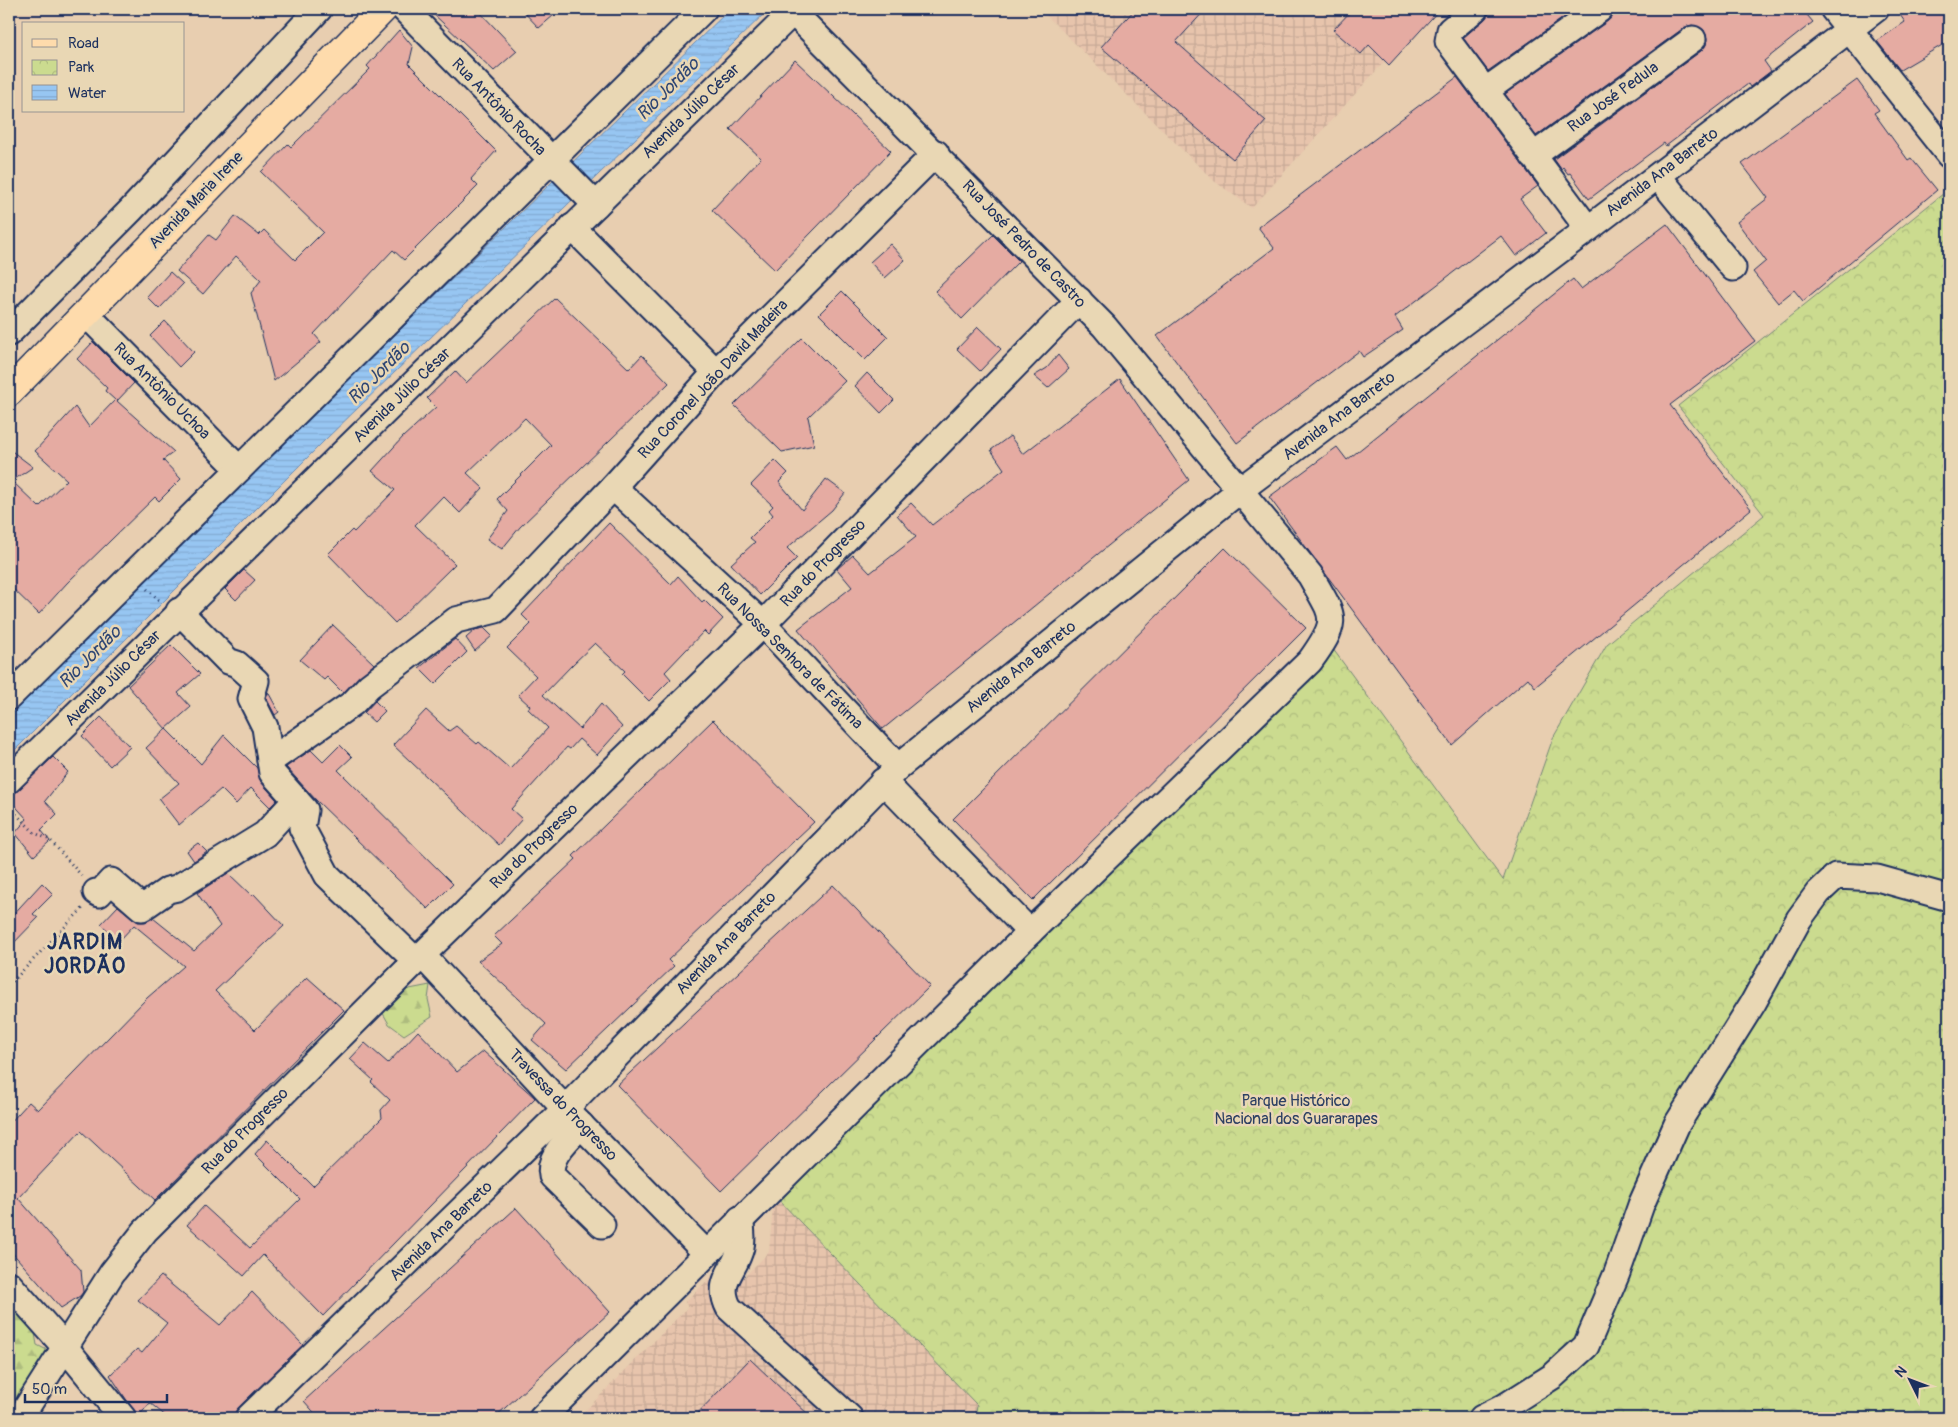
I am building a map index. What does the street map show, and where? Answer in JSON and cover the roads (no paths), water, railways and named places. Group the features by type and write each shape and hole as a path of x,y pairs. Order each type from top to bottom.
{"main road":[{"name":"Avenida Maria Irene","path":"9,392 382,9"}],"street":[{"path":"9,333 131,210 183,151 319,9"},
{"name":"Rua Antônio Rocha","path":"404,9 594,203"},
{"path":"1485,91 1600,9"},
{"path":"1833,9 1949,155"},
{"name":"Avenida Ana Barreto","path":"248,1418 573,1117 890,774 1240,490 1588,229 1876,9"},
{"name":"Rua José Pedro de Castro","path":"542,1418 1030,932 1310,661 1329,635 1332,614 1310,576 1240,490 1079,300 794,10"},
{"name":"Avenida Júlio César","path":"9,780 173,610 572,228 594,203 794,10"},
{"path":"1472,12 1450,30 1448,41 1588,229"},
{"path":"9,697 239,469 554,162 689,14"},
{"name":"Rua José Pedula","path":"1534,156 1693,39"},
{"name":"Rua Coronel João David Madeira","path":"270,761 353,703 376,680 456,620 496,610 613,487 716,372 936,153"},
{"path":"1658,176 1733,268"},
{"path":"572,228 716,372"},
{"name":"Rua do Progresso","path":"20,1418 112,1273 145,1230 419,958 763,624 1079,300"},
{"name":"Rua Antônio Uchoa","path":"86,314 239,469"},
{"name":"Rua Nossa Senhora de Fátima","path":"613,487 763,624 890,774 1030,932"},
{"path":"96,892 99,894 111,881 142,908 168,890 177,888 265,834 296,800 272,773 264,727 252,699 256,681 237,664 228,661 173,610"},
{"name":"Travessa do Progresso","path":"296,800 305,810 302,828 327,875 419,958 706,1253"},
{"path":"1482,1418 1504,1407 1553,1376 1586,1346 1618,1273 1641,1205 1677,1124 1753,1003 1799,919 1818,893 1836,876 1877,878 1949,898"},
{"path":"573,1117 556,1154 551,1170 552,1176 602,1225"},
{"path":"740,1220 741,1247 722,1287 724,1299 729,1308 850,1418"},
{"path":"9,1284 124,1418"}],"water":[{"name":"Rio Jordão","path":"730,9 769,9 326,439 9,756 9,715 299,428"}],"district":[{"name":"JARDIM JORDÃO","path":"85,954"}],"park label":[{"name":"Parque Histórico Nacional dos Guararapes","path":"1296,1110"}]}
